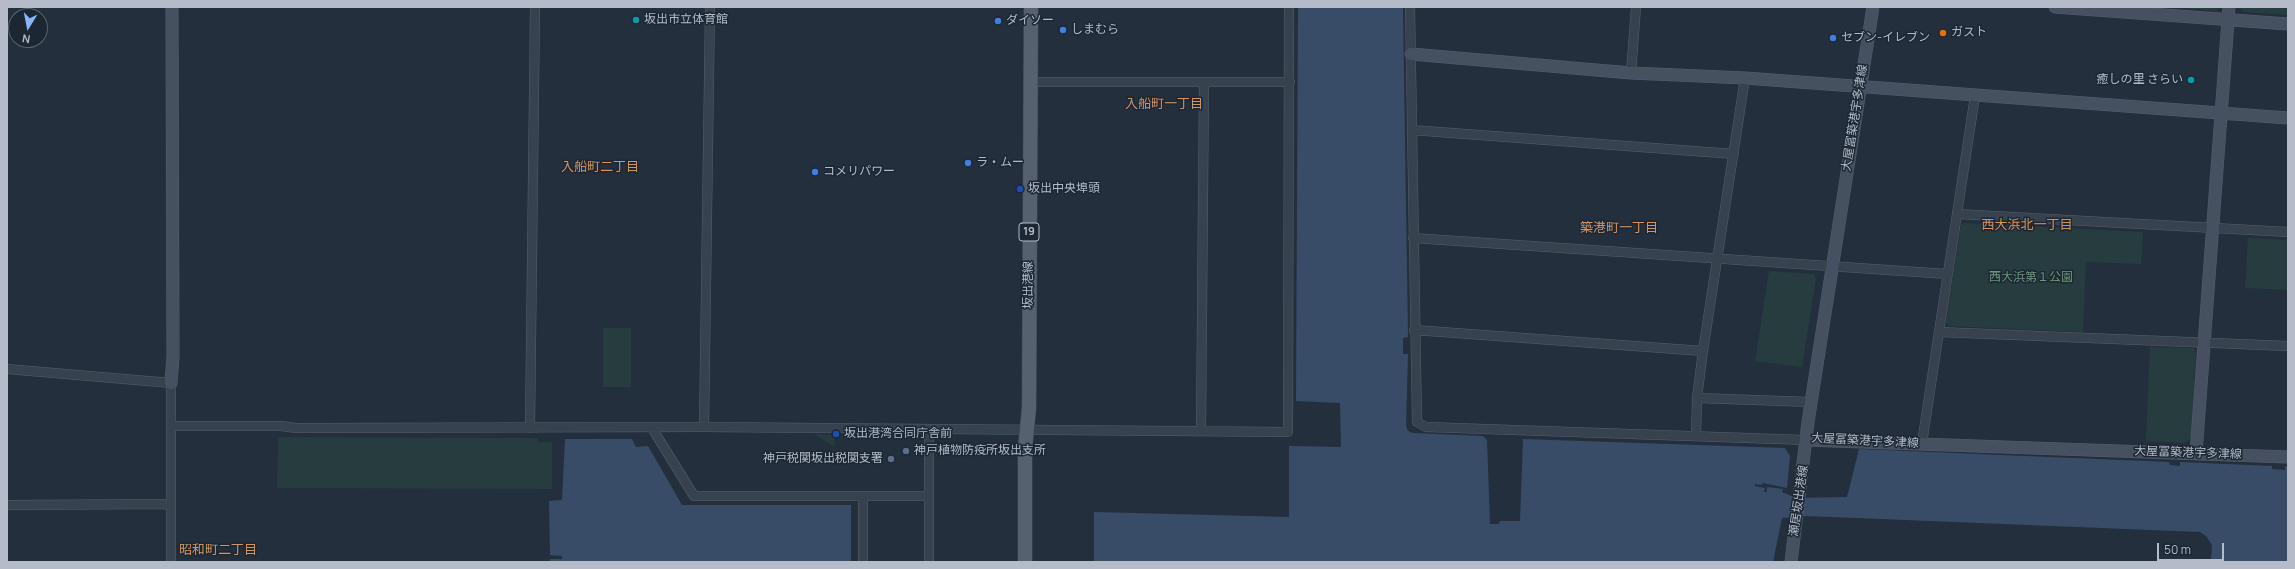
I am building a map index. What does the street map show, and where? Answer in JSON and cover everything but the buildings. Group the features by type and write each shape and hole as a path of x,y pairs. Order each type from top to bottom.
{"main road":[{"name":"坂出港線","path":"1025,562 1027,429 1029,400 1030,7"}],"street":[{"path":"171,562 171,383 173,357 172,7"},
{"path":"530,428 535,7"},
{"path":"704,428 710,7"},
{"path":"171,426 281,426 296,428 1027,429 1288,432 1289,7"},
{"path":"1410,7 1414,330 1417,422 1426,428 1806,440"},
{"path":"1631,73 1636,7"},
{"name":"大屋冨築港宇多津線","path":"1873,7 1806,440 2288,457"},
{"path":"2055,7 2288,24"},
{"path":"2196,453 2229,7"},
{"path":"1411,54 1631,73 1745,78 2288,118"},
{"path":"1696,436 1697,398 1703,351 1745,78"},
{"path":"1030,82 1290,82"},
{"path":"1201,431 1204,82"},
{"path":"1922,443 1975,96"},
{"path":"1412,130 1734,154"},
{"path":"1956,214 2288,232"},
{"path":"1413,238 1948,274"},
{"path":"1414,330 1703,351"},
{"path":"1939,332 2288,346"},
{"path":"7,369 171,383"},
{"path":"1697,398 1811,402"},
{"path":"652,428 694,496 929,496"},
{"path":"929,429 929,562"},
{"name":"瀬居坂出港線","path":"1791,562 1806,440"},
{"path":"863,497 863,562"},
{"path":"7,505 171,504"}],"green space":[{"path":"2167,7 2220,7 2216,11"},
{"path":"2239,7 2288,7 2288,15 2244,12"},
{"name":"西大浜第１公園","path":"1964,223 2143,232 2141,264 2086,262 2083,332 1948,326 1946,323 1961,225"},
{"path":"2248,238 2288,240 2288,290 2245,288"},
{"path":"1769,271 1814,274 1816,279 1802,367 1755,361"},
{"path":"603,328 631,328 631,387 603,387"},
{"path":"2150,347 2193,348 2196,353 2191,438 2184,443 2146,441"},
{"path":"815,434 835,435 834,447"},
{"path":"278,437 538,438 538,442 552,442 552,489 277,488"}],"water":[{"path":"1298,7 1403,7 1408,337 1403,338 1403,354 1408,354 1406,426 1408,431 1413,433 1483,436 1487,440 1490,524 1499,524 1500,521 1520,521 1523,439 1785,448 1790,456 1787,488 1763,483 1762,485 1755,484 1755,486 1765,488 1764,492 1767,492 1767,487 1783,489 1782,492 1796,498 1847,497 1859,449 2169,462 2170,465 2180,466 2180,462 2272,466 2272,469 2285,470 2285,466 2288,467 2287,562 2211,562 2212,545 2206,536 2200,532 1807,516 1782,518 1773,562 1094,562 1094,512 1289,517 1289,446 1341,447 1340,403 1296,401"},
{"path":"565,439 632,439 636,447 648,446 682,505 851,505 851,562 550,562 550,559 562,559 562,556 550,555 549,501 562,500"}],"place":[{"name":"坂出市立体育館","path":"636,20"},
{"name":"ダイソー","path":"998,21"},
{"name":"しまむら","path":"1063,30"},
{"name":"ガスト","path":"1943,33"},
{"name":"セブン-イレブン","path":"1833,38"},
{"name":"癒しの里 さらい","path":"2191,80"},
{"name":"ラ・ムー","path":"968,163"},
{"name":"コメリパワー","path":"815,172"},
{"name":"坂出中央埠頭","path":"1020,189"},
{"name":"坂出港湾合同庁舎前","path":"836,434"},
{"name":"神戸植物防疫所坂出支所","path":"906,451"},
{"name":"神戸税関坂出税関支署","path":"891,459"}],"district":[{"name":"入船町一丁目","path":"1164,104"},
{"name":"入船町二丁目","path":"600,167"},
{"name":"西大浜北一丁目","path":"2027,225"},
{"name":"築港町一丁目","path":"1619,228"},
{"name":"昭和町二丁目","path":"218,550"}]}
